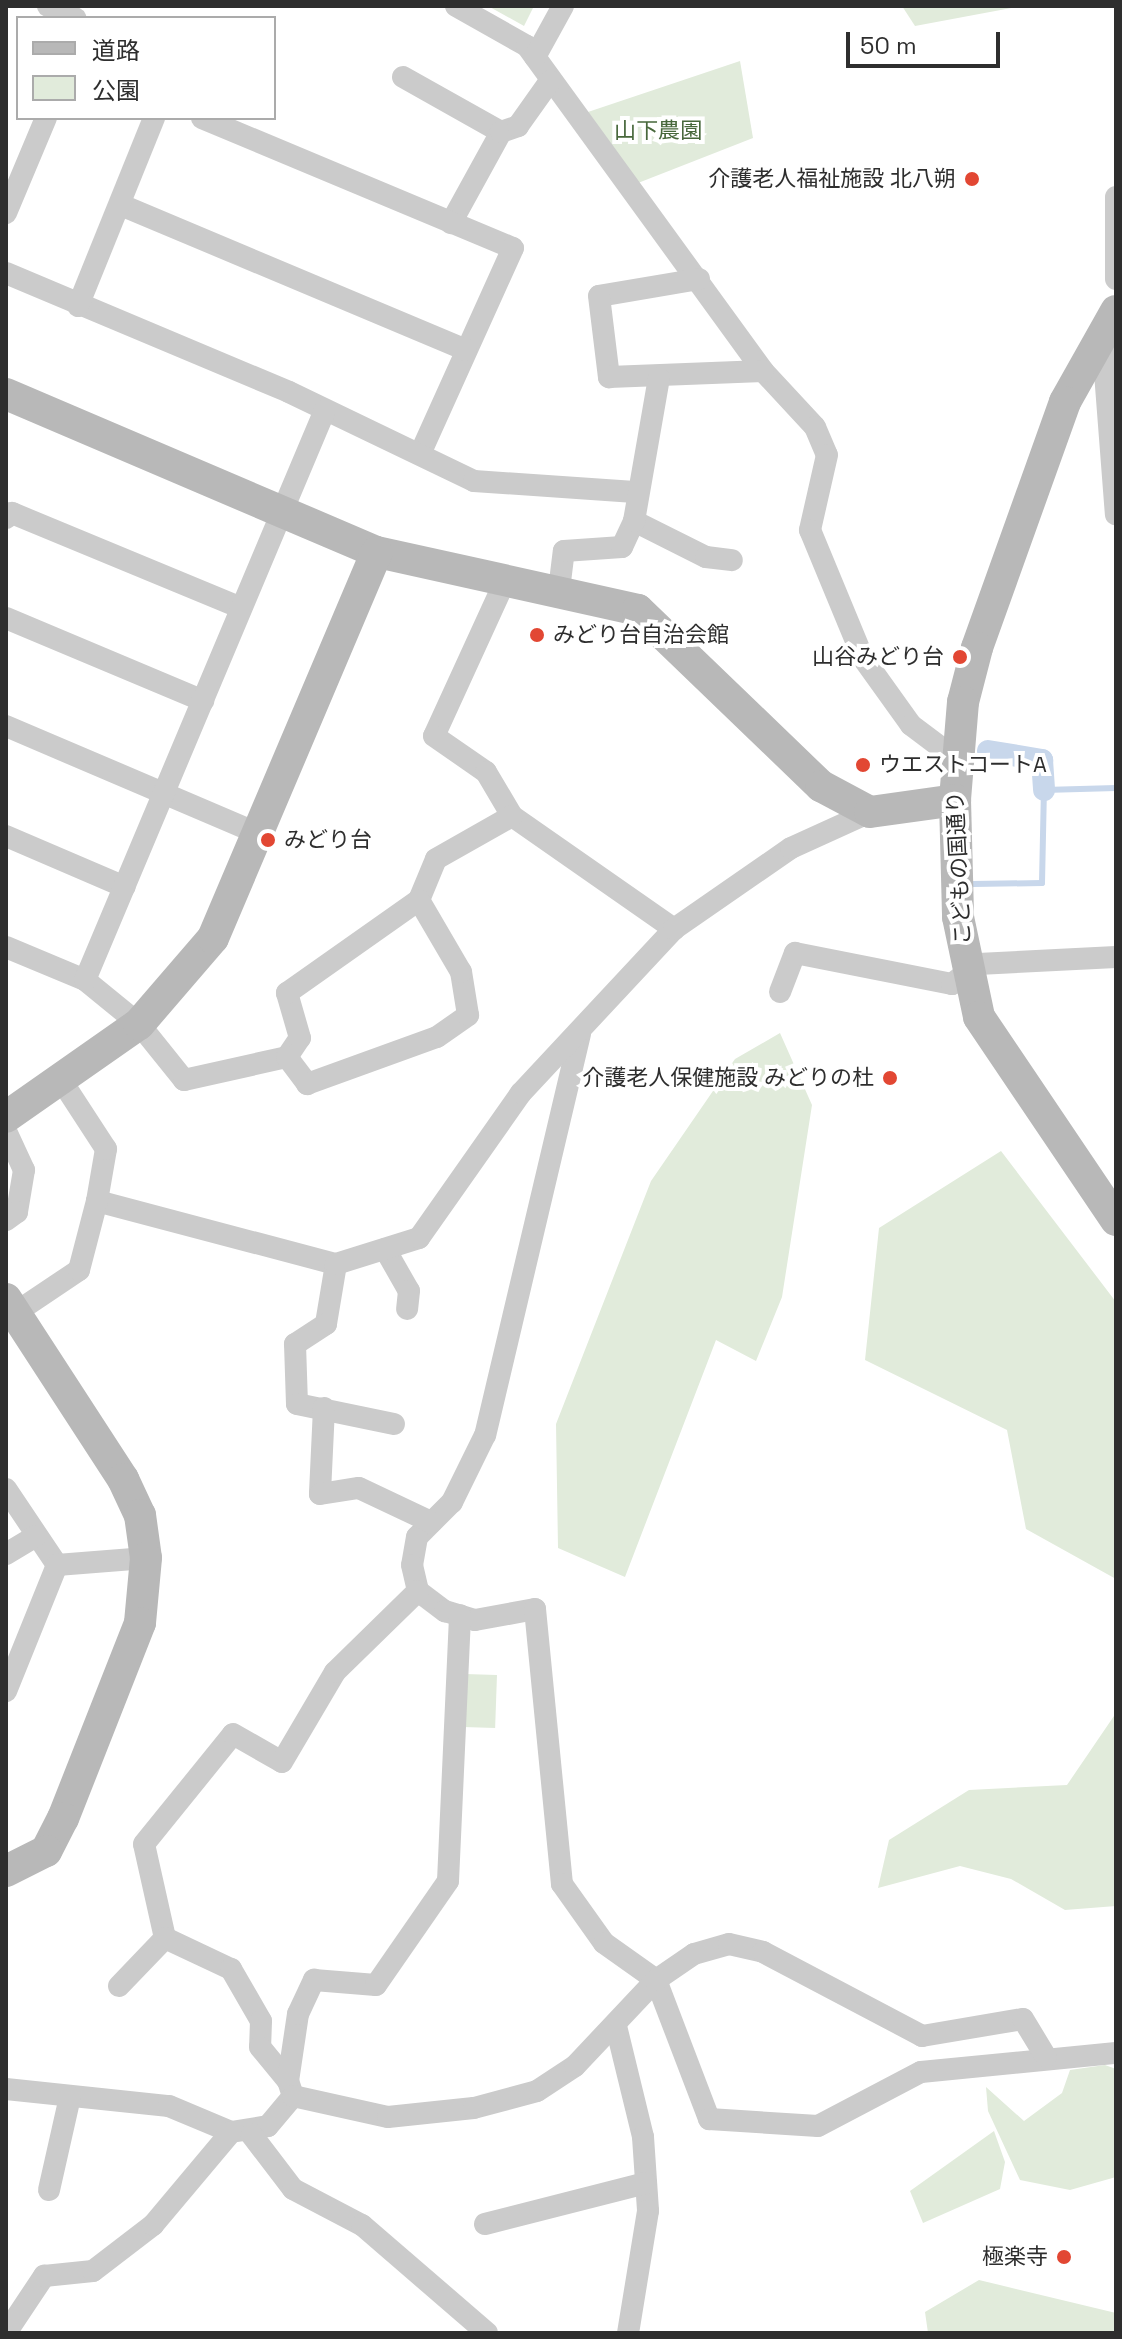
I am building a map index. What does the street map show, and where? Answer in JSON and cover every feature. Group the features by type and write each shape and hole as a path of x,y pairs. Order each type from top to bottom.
{"street":[{"path":"48,6 70,16"},
{"path":"456,6 535,57 763,371 792,396 827,455 810,530 863,658 911,725 955,758"},
{"path":"535,57 563,6"},
{"path":"403,77 501,132"},
{"path":"451,223 501,132 518,126 550,81"},
{"path":"6,213 14,174 45,120"},
{"path":"78,306 153,120"},
{"path":"207,120 513,248 420,454"},
{"path":"1116,197 1116,279"},
{"path":"121,205 466,350"},
{"path":"6,273 325,410 474,481 635,492"},
{"path":"699,279 599,296 609,377 659,378 763,371"},
{"path":"1109,322 1116,514"},
{"name":"こどもの国通り","path":"1109,322 1065,402 977,648 955,758 955,800 966,972 1003,1061 1116,1220"},
{"path":"559,590 564,551 622,547 634,521 635,492 659,378"},
{"path":"6,394 377,552 638,610 821,786 870,812"},
{"path":"85,980 168,792 239,607 284,510 325,410"},
{"path":"6,518 12,513 239,607"},
{"path":"634,521 706,557 732,560"},
{"path":"6,1220 17,1212 24,1170 7,1116 139,1024 213,938 377,552"},
{"path":"505,581 434,736 486,772 512,816 674,929"},
{"path":"6,618 203,701"},
{"path":"6,726 168,792 259,834"},
{"path":"97,1201 336,1264 419,1238 487,1135 674,929 791,848 870,812 955,800"},
{"path":"6,947 85,980 139,1024 184,1080 287,1057 300,1038 287,993 419,900 436,859 512,816"},
{"path":"6,836 125,887"},
{"path":"287,1057 307,1084 437,1037 468,1015 461,972 419,900"},
{"path":"780,992 795,953 952,984 978,964 1116,957"},
{"path":"418,1591 414,1548 431,1522 452,1502 485,1435 580,1034"},
{"path":"6,1871 46,1851 63,1818 140,1623 146,1558 140,1515 123,1479 10,1306 79,1270 97,1201 106,1149 61,1080"},
{"path":"385,1249 409,1291 407,1309"},
{"path":"336,1264 326,1324 295,1344 297,1404 394,1424"},
{"path":"324,1408 320,1494 359,1488 431,1522"},
{"path":"6,1489 57,1565"},
{"path":"6,1554 36,1536"},
{"path":"57,1565 146,1558"},
{"path":"6,1691 57,1565"},
{"path":"418,1591 475,1620 535,1609 562,1884 604,1943 656,1980 709,2119 818,2126 921,2072 1046,2057 1116,2053"},
{"path":"165,1938 144,1844 233,1734 282,1762 335,1672 418,1591"},
{"path":"6,2333 44,2276 93,2271 153,2225 241,2133 291,2089 298,2014 314,1980 383,1980 448,1881 460,1615"},
{"path":"119,1986 165,1938"},
{"path":"165,1938 231,1969 261,2021 260,2047 291,2089 388,2117 474,2108 537,2091 575,2066 616,2026 656,1980 694,1954 747,1947 922,2036 943,2039 1023,2019 1046,2057"},
{"path":"616,2026 643,2137 646,2183 645,2251 628,2333"},
{"path":"6,2089 169,2106 241,2133 293,2189 362,2225 487,2333"},
{"path":"49,2190 70,2097"},
{"path":"485,2224 646,2183"}],"green space":[{"path":"488,6 534,6 524,26"},
{"path":"902,6 1022,6 915,26"},
{"name":"山下農園","path":"740,61 753,138 638,183 582,114"},
{"path":"780,1033 812,1105 782,1297 756,1361 716,1340 625,1577 558,1548 556,1424 651,1181 735,1059"},
{"path":"1001,1151 1116,1302 1116,1579 1026,1529 1007,1430 865,1360 879,1228"},
{"path":"465,1674 497,1675 495,1728 463,1727"},
{"path":"1116,1713 1116,1906 1065,1910 1011,1879 960,1866 878,1888 889,1840 969,1790 1067,1785"},
{"path":"1105,2065 1116,2069 1116,2177 1070,2190 1020,2180 988,2111 986,2087 1024,2121 1062,2093 1070,2070"},
{"path":"994,2131 1005,2162 1000,2189 923,2223 910,2191"},
{"path":"979,2280 1116,2313 1116,2333 928,2333 925,2312"}],"waterway":[{"path":"988,751 1042,760 1044,790"},
{"path":"973,884 1042,883 1044,790 1116,788"}],"place":[{"name":"介護老人福祉施設 北八朔","path":"972,179"},
{"name":"みどり台自治会館","path":"537,635"},
{"name":"山谷みどり台","path":"960,657"},
{"name":"ウエストコートA","path":"863,765"},
{"name":"みどり台","path":"268,840"},
{"name":"介護老人保健施設 みどりの杜","path":"890,1078"},
{"name":"極楽寺","path":"1064,2257"}]}
